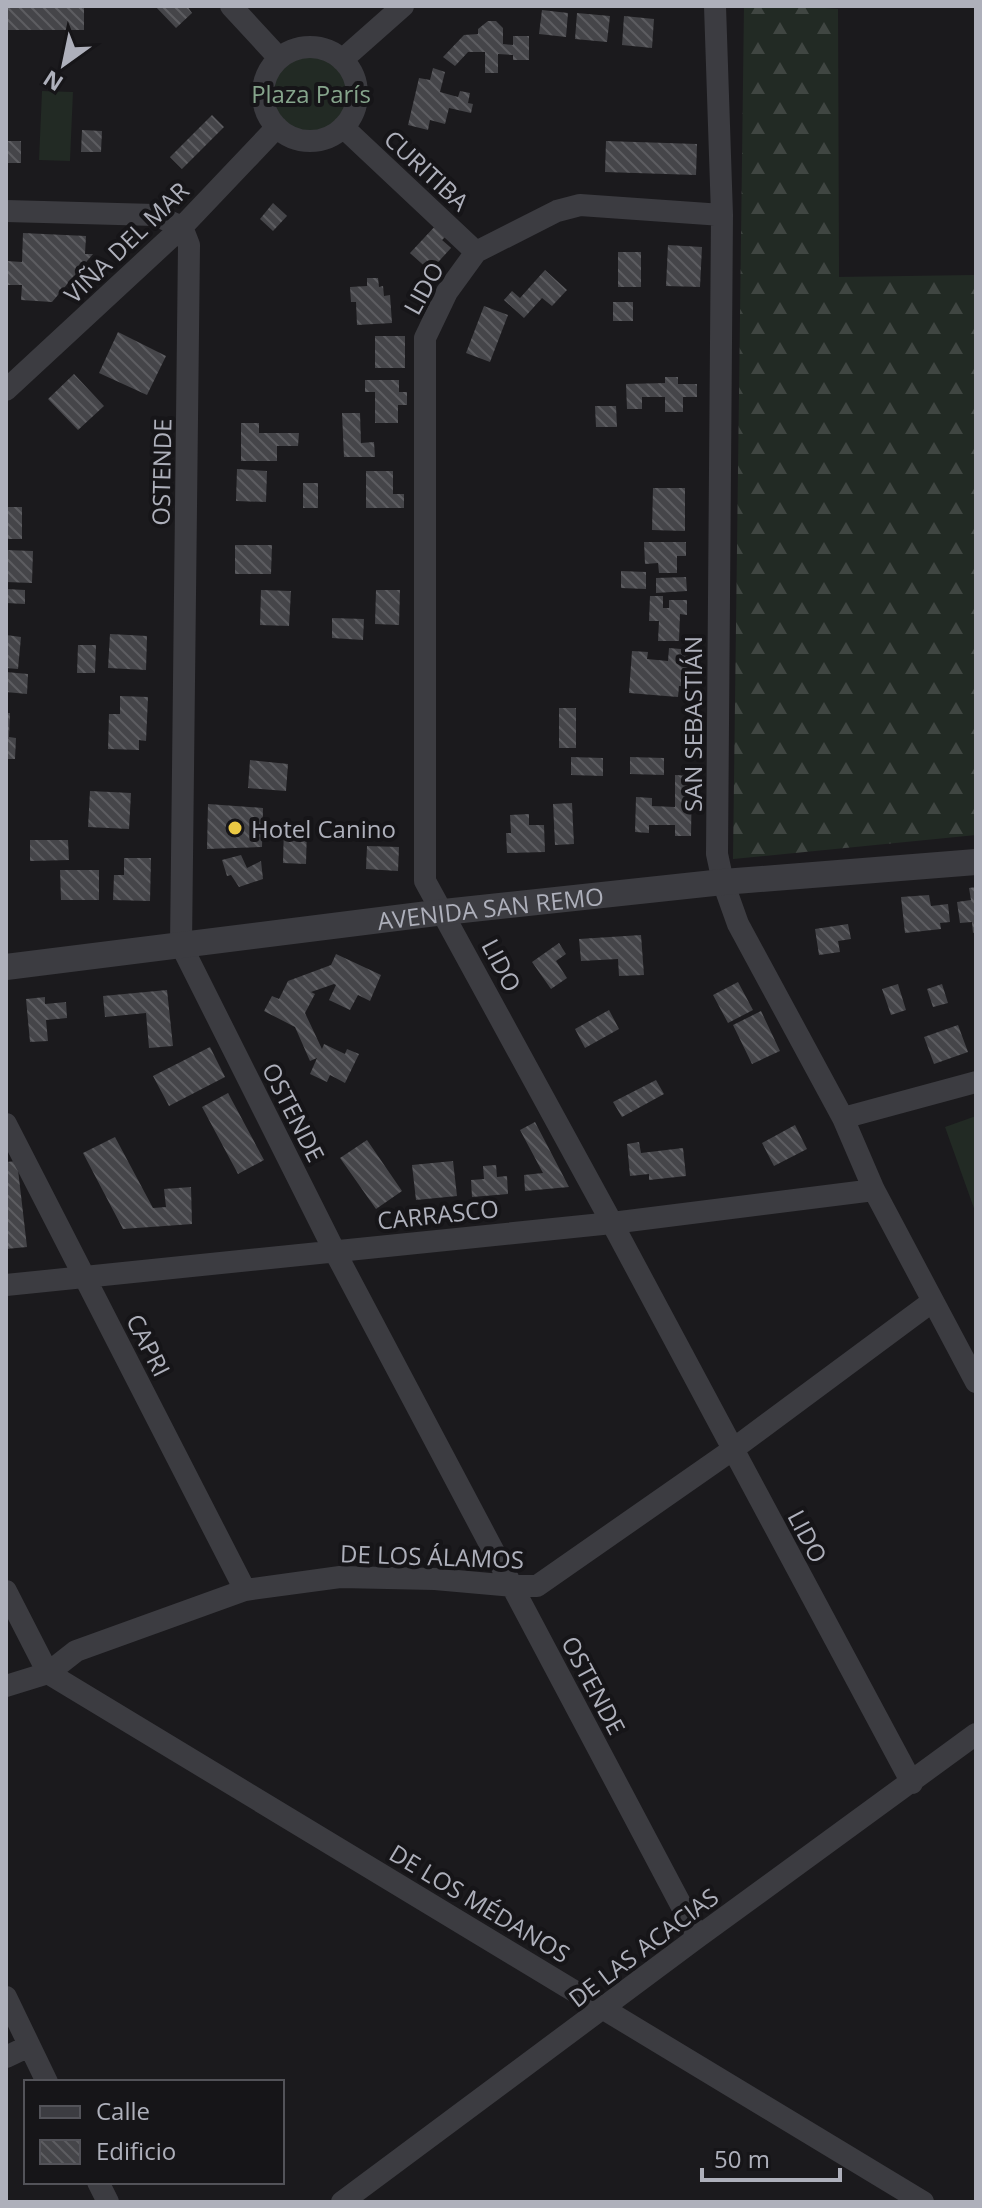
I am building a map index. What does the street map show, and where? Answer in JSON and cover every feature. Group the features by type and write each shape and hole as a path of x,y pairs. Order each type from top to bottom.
{"street":[{"path":"231,6 279,58"},
{"path":"342,60 403,6"},
{"name":"SAN SEBASTIÁN","path":"715,6 722,215 717,854 738,924 843,1118 874,1190 976,1382"},
{"path":"304,47 318,47 342,60 356,85 352,114 343,127 318,140 303,140 289,136 277,127 268,115 263,100 269,70 279,58 304,47"},
{"name":"VIÑA DEL MAR","path":"6,390 182,227 277,127"},
{"name":"CURITIBA","path":"343,127 476,252"},
{"name":"LIDO","path":"722,215 580,205 557,211 476,252 447,292 425,338 425,881 912,1783"},
{"path":"6,211 155,215 182,227"},
{"name":"OSTENDE","path":"182,227 189,245 189,261 181,945 334,1250 698,1937"},
{"name":"AVENIDA SAN REMO","path":"6,967 444,912 723,882 976,862"},
{"path":"843,1118 976,1082"},
{"name":"CAPRI","path":"6,1124 245,1590"},
{"name":"CARRASCO","path":"6,1285 612,1223 874,1190"},
{"name":"DE LOS ÁLAMOS","path":"48,1673 76,1651 245,1590 340,1577 537,1586 732,1450 933,1301"},
{"path":"6,1591 48,1673 6,1686"},
{"name":"DE LOS MÉDANOS","path":"48,1673 923,2202"},
{"name":"DE LAS ACACIAS","path":"342,2202 976,1734"},
{"path":"6,1997 46,2080"},
{"path":"6,2057 29,2046"},
{"path":"99,2184 108,2202"}],"green space":[{"path":"744,6 838,9 839,277 976,275 976,835 733,859"},
{"name":"Plaza París","path":"311,53 326,56 339,65 348,78 351,93 348,108 339,121 326,130 311,133 296,130 283,121 274,108 271,93 274,78 283,65 296,56"},
{"path":"42,91 73,92 70,161 39,160"},
{"path":"976,1116 976,1214 945,1127"}],"building":[{"path":"6,6 84,6 84,30 6,30"},
{"path":"155,6 187,6 192,13 176,28"},
{"path":"542,10 568,13 566,37 539,34"},
{"path":"577,13 610,16 607,42 575,39"},
{"path":"624,16 654,19 652,48 622,45"},
{"path":"488,21 496,21 503,28 503,44 513,45 513,36 529,36 529,60 513,60 513,55 498,54 498,73 485,73 485,52 468,52 455,66 443,57 464,35 478,34 478,29"},
{"path":"433,68 445,72 440,92 458,97 460,91 470,93 468,103 473,104 471,113 449,108 445,124 430,120 428,130 408,125 419,78 430,80"},
{"path":"212,115 224,127 182,169 170,157"},
{"path":"82,130 102,131 101,152 81,152"},
{"path":"6,141 21,141 21,163 6,163"},
{"path":"606,141 697,144 696,175 605,172"},
{"path":"273,203 287,216 273,231 260,219"},
{"path":"438,223 449,233 442,240 451,248 430,271 410,253"},
{"path":"23,233 86,236 85,254 93,254 52,302 21,300 22,285 6,285 7,261 22,262"},
{"path":"668,245 702,247 700,287 666,286"},
{"path":"618,252 641,252 641,287 618,287"},
{"path":"545,270 567,290 552,306 542,298 524,318 504,300 512,291 520,298"},
{"path":"367,278 378,278 384,296 390,295 392,323 357,325 356,302 351,302 350,287 367,286"},
{"path":"613,302 633,302 633,321 613,321"},
{"path":"484,306 508,315 490,362 466,353"},
{"path":"118,332 166,356 147,395 99,373"},
{"path":"375,336 405,336 405,368 375,368"},
{"path":"74,374 104,406 78,430 48,399"},
{"path":"665,377 678,377 678,384 697,384 697,397 683,397 683,412 665,412 665,397 642,397 642,409 627,409 626,384 665,383"},
{"path":"365,380 399,380 399,392 407,392 407,405 398,405 398,423 375,423 375,392 365,392"},
{"path":"595,406 616,406 617,427 596,427"},
{"path":"342,413 360,413 361,443 374,442 375,457 344,457"},
{"path":"241,423 259,423 259,433 299,433 298,446 277,446 277,461 241,461"},
{"path":"237,469 267,471 266,502 236,501"},
{"path":"366,471 393,471 393,494 404,494 404,508 366,508"},
{"path":"303,483 318,483 318,508 303,508"},
{"path":"653,488 685,488 685,531 652,530"},
{"path":"6,507 22,507 22,539 6,539"},
{"path":"644,542 686,542 686,556 677,556 677,573 659,573 658,563 645,564"},
{"path":"235,545 272,545 271,574 235,574"},
{"path":"6,550 33,551 32,583 6,582"},
{"path":"621,571 646,572 646,589 621,588"},
{"path":"686,577 687,591 656,593 656,578"},
{"path":"6,589 25,590 25,604 6,603"},
{"path":"261,590 291,591 289,626 260,625"},
{"path":"376,590 400,590 399,625 375,624"},
{"path":"650,596 663,596 663,608 669,608 669,600 687,600 687,615 680,614 679,641 658,641 659,621 649,621"},
{"path":"332,618 364,619 363,640 332,638"},
{"path":"110,634 147,636 146,670 108,668"},
{"path":"6,635 21,637 18,669 6,668"},
{"path":"78,645 96,645 95,673 77,673"},
{"path":"669,648 692,650 690,687 679,686 678,697 629,693 632,651 648,652 647,659 668,661"},
{"path":"6,672 28,674 27,694 6,692"},
{"path":"120,696 148,697 146,741 139,740 139,750 108,749 109,714 120,714"},
{"path":"559,708 576,708 576,748 559,748"},
{"path":"6,713 10,713 9,737 16,738 15,759 6,759"},
{"path":"571,757 603,758 603,776 571,775"},
{"path":"630,757 664,758 664,775 630,774"},
{"path":"250,760 288,764 286,791 248,788"},
{"path":"675,775 692,776 691,836 675,836 675,825 649,825 649,833 635,832 636,797 652,798 652,806 675,807"},
{"path":"90,791 131,793 129,829 88,827"},
{"path":"572,803 574,844 555,845 553,804"},
{"name":"Hotel Canino","path":"208,804 263,808 262,847 207,849"},
{"path":"529,814 529,825 544,825 545,852 507,853 506,833 511,833 510,815"},
{"path":"284,826 307,827 306,864 283,863"},
{"path":"30,840 68,840 69,860 30,861"},
{"path":"367,846 399,847 398,871 366,869"},
{"path":"241,855 247,868 261,861 263,879 239,887 231,875 227,876 222,860"},
{"path":"124,858 151,858 150,901 113,900 114,875 124,875"},
{"path":"60,870 99,870 99,900 61,900"},
{"path":"976,887 976,932 973,933 972,922 960,923 957,902 971,900 969,888"},
{"path":"929,895 931,906 948,904 950,922 940,923 941,929 905,933 901,897"},
{"path":"848,924 851,939 838,941 840,952 819,955 815,929"},
{"path":"641,935 644,975 619,976 618,959 581,961 579,939"},
{"path":"559,943 566,954 556,961 567,978 551,989 532,962"},
{"path":"336,954 381,975 370,1001 358,995 350,1010 329,1000 334,984 311,992 315,994 305,1013 322,1049 324,1044 345,1054 347,1049 359,1054 345,1083 330,1075 327,1082 310,1074 317,1058 310,1061 295,1027 264,1011 272,996 279,999 288,981 331,965"},
{"path":"738,982 753,1010 728,1023 713,995"},
{"path":"898,984 906,1010 891,1015 882,989"},
{"path":"942,984 948,1003 933,1007 927,989"},
{"path":"167,990 173,1046 149,1048 146,1013 105,1017 103,996"},
{"path":"45,997 45,1004 66,1002 67,1018 46,1020 48,1041 30,1042 26,999"},
{"path":"609,1010 619,1029 585,1048 575,1029"},
{"path":"761,1011 780,1051 752,1064 733,1025"},
{"path":"958,1025 968,1052 934,1064 924,1037"},
{"path":"210,1047 225,1077 169,1106 153,1076"},
{"path":"656,1080 664,1094 622,1117 613,1102"},
{"path":"228,1093 264,1160 238,1174 202,1107"},
{"path":"535,1122 569,1187 525,1191 524,1175 543,1173 520,1130"},
{"path":"795,1125 807,1149 774,1166 762,1143"},
{"path":"115,1137 153,1208 166,1207 164,1189 191,1187 192,1224 123,1229 83,1153"},
{"path":"367,1140 402,1191 376,1209 340,1158"},
{"path":"639,1142 641,1153 683,1148 686,1176 649,1180 649,1174 630,1176 627,1144"},
{"path":"17,1161 27,1247 6,1249 6,1162"},
{"path":"453,1161 457,1196 416,1200 412,1165"},
{"path":"496,1165 497,1177 507,1176 508,1194 472,1197 471,1180 484,1179 483,1166"}],"place":[{"name":"Hotel Canino","path":"235,828"}]}
